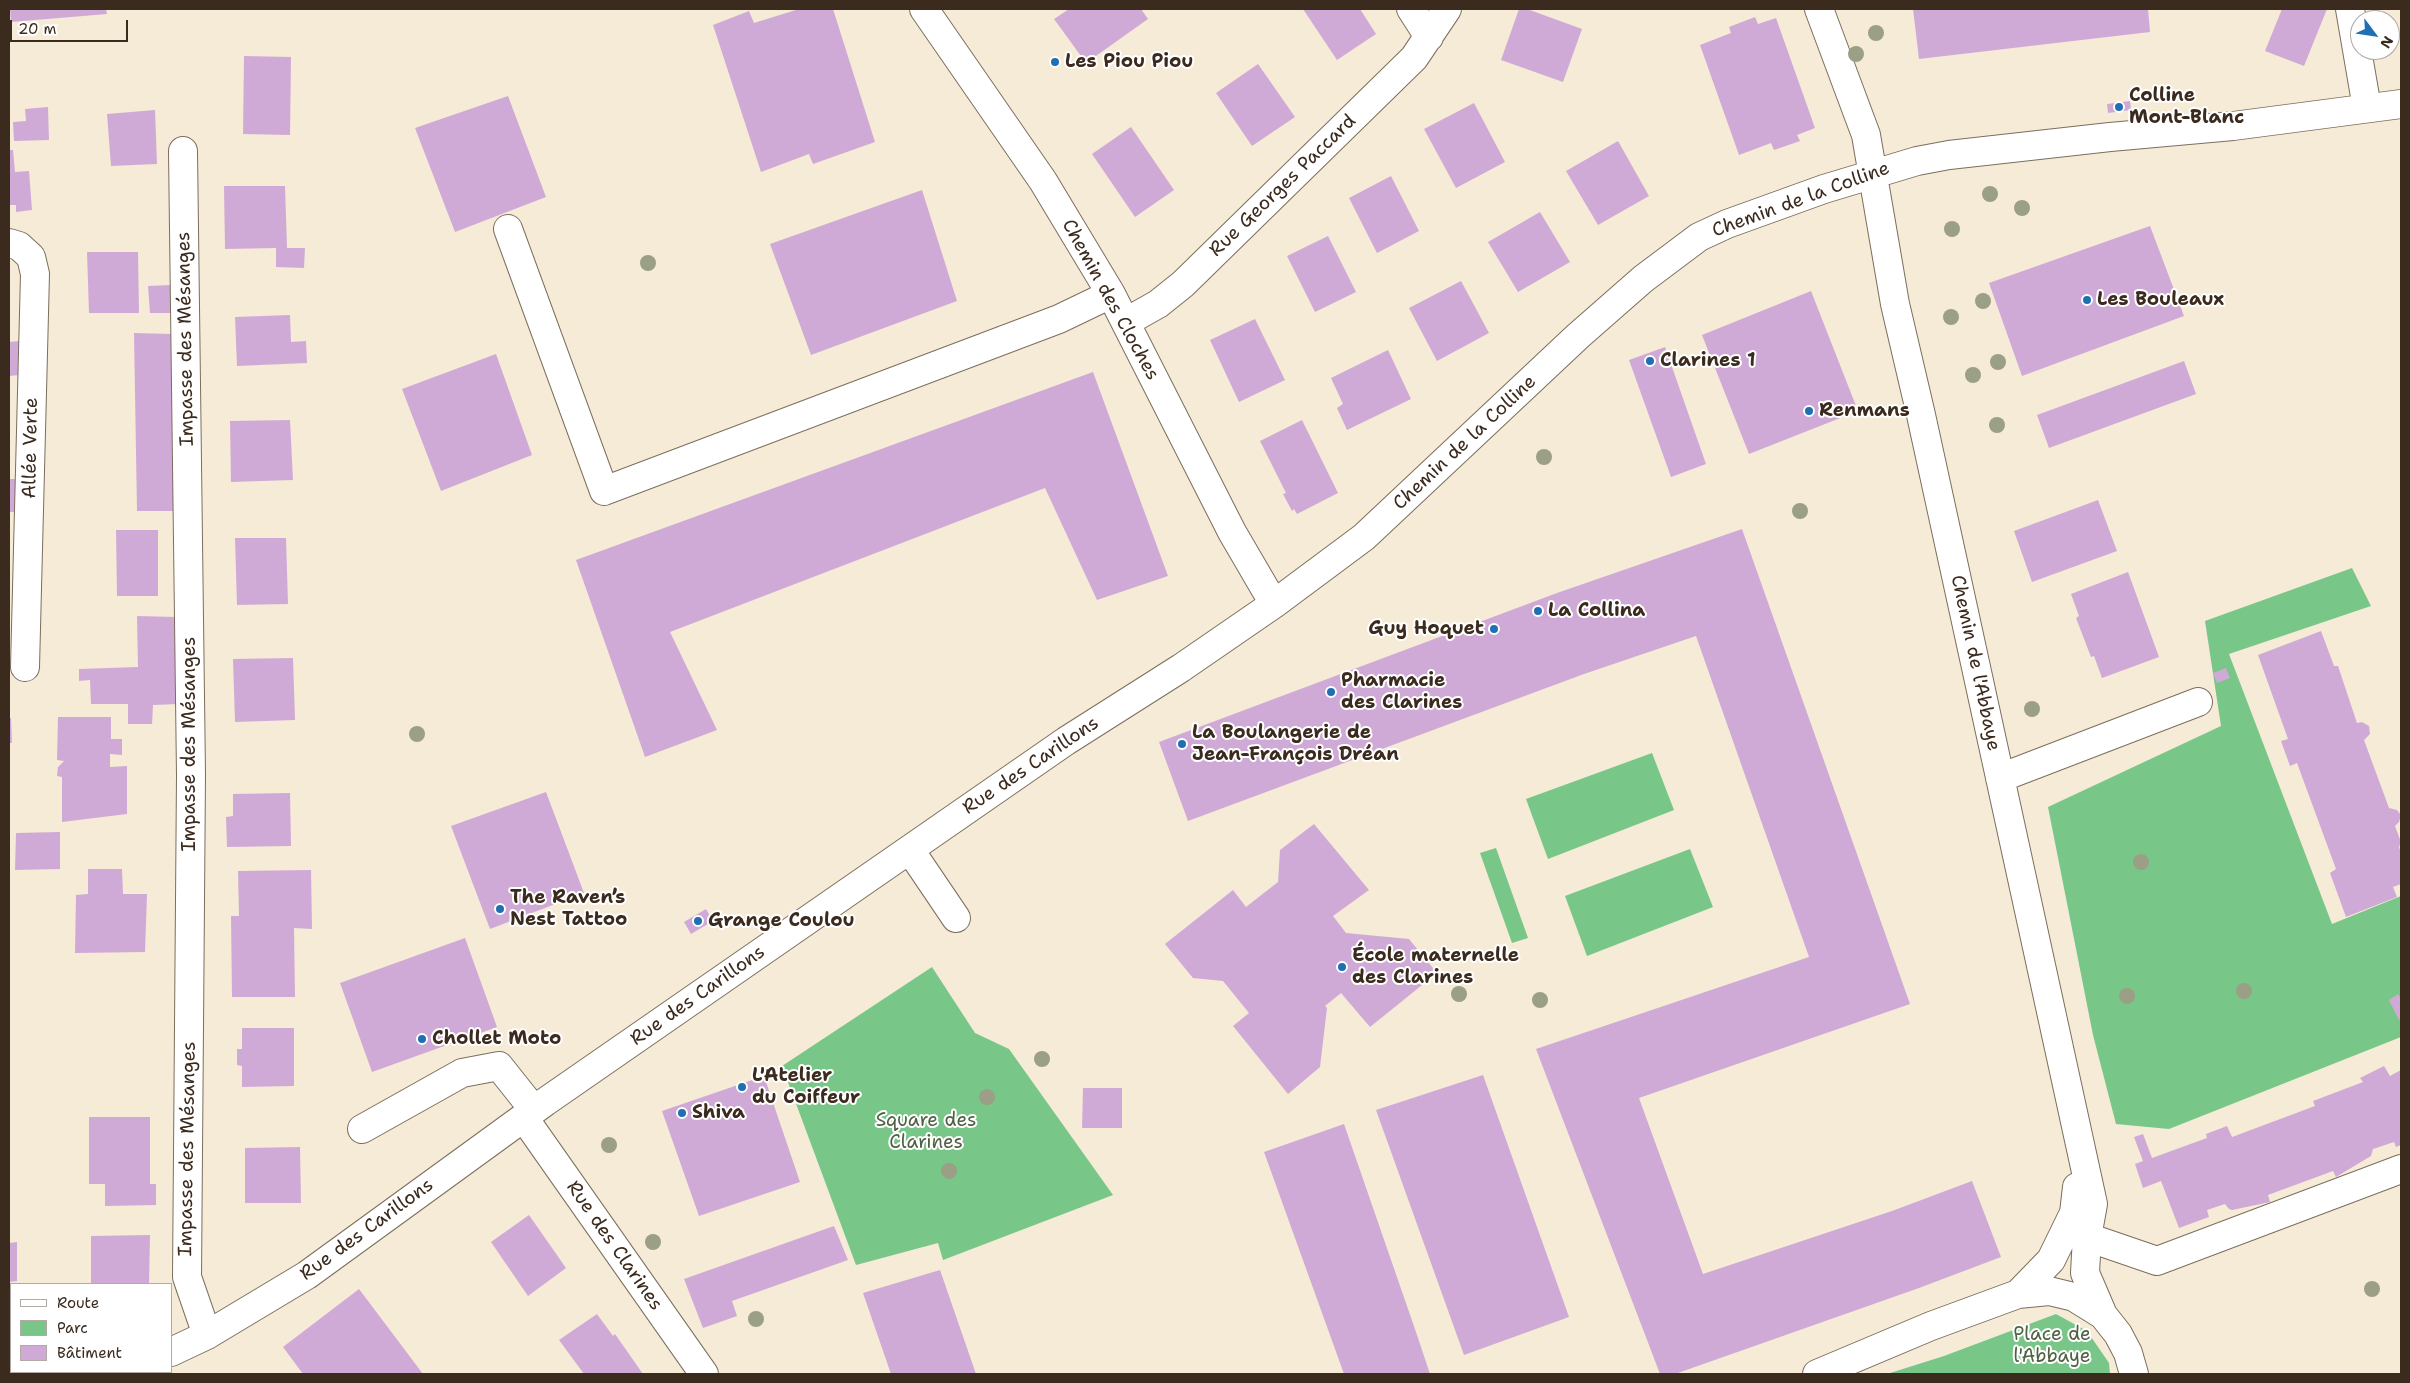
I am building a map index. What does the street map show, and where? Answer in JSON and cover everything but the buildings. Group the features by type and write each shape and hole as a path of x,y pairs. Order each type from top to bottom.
{"street":[{"name":"Chemin des Cloches","path":"924,9 1043,181 1111,294 1232,532 1274,604"},
{"path":"1411,9 1430,37"},
{"name":"Rue Georges Paccard","path":"1126,322 1158,304 1183,284 1414,58 1430,37 1447,9"},
{"name":"Chemin de l'Abbaye","path":"1819,9 1866,136 1874,173 1879,218 1895,304 1921,415 2080,1152 2093,1204 2087,1237 2085,1272 2103,1315 2118,1334 2128,1353 2134,1374"},
{"path":"2350,9 2367,108"},
{"name":"Chemin de la Colline","path":"1274,604 1364,537 1578,336 1676,253 1699,237 1727,224 1874,173 1917,161 1949,155 2233,126 2401,104"},
{"name":"Impasse des Mésanges","path":"183,150 191,775 187,1277 207,1335"},
{"path":"508,229 604,491 1059,320 1111,294"},
{"name":"Allée Verte","path":"9,243 19,246 31,257 35,274 25,667"},
{"name":"Rue des Carillons","path":"172,1352 207,1335 307,1274 529,1114 1066,741 1182,668 1274,604"},
{"path":"2000,778 2198,702"},
{"path":"910,850 956,918"},
{"name":"Rue des Clarines","path":"362,1129 462,1073 499,1066 529,1114 704,1374"},
{"name":"Chemin de l'Abbaye","path":"2018,1294 2051,1260 2074,1213 2080,1152"},
{"path":"2087,1237 2157,1261 2401,1169"},
{"name":"Chemin de l'Abbaye","path":"1817,1374 1931,1326 2018,1294 2049,1291 2074,1297 2103,1315"}],"green space":[{"path":"2352,568 2371,606 2229,654 2332,924 2401,896 2401,1037 2169,1129 2116,1124 2093,1035 2048,807 2221,726 2205,621"},
{"path":"1652,753 1674,810 1548,859 1526,799"},
{"path":"1496,848 1528,938 1512,943 1480,853"},
{"path":"1690,849 1713,907 1587,956 1565,896"},
{"name":"Square des Clarines","path":"932,967 975,1033 1009,1049 1113,1195 943,1260 938,1243 856,1265 782,1066"},
{"name":"Place de l'Abbaye","path":"2056,1314 2087,1331 2109,1363 2110,1374 1887,1374 1944,1356"}],"place":[{"name":"Les Piou Piou","path":"1055,62"},
{"name":"Colline Mont-Blanc","path":"2119,107"},
{"name":"Les Bouleaux","path":"2087,300"},
{"name":"Clarines 1","path":"1650,361"},
{"name":"Renmans","path":"1809,411"},
{"name":"La Collina","path":"1538,611"},
{"name":"Guy Hoquet","path":"1494,629"},
{"name":"Pharmacie des Clarines","path":"1331,692"},
{"name":"La Boulangerie de Jean-François Dréan","path":"1182,744"},
{"name":"The Raven’s Nest Tattoo","path":"500,909"},
{"name":"Grange Coulou","path":"698,921"},
{"name":"École maternelle des Clarines","path":"1342,967"},
{"name":"Chollet Moto","path":"422,1039"},
{"name":"L'Atelier du Coiffeur","path":"742,1087"},
{"name":"Shiva","path":"682,1113"}]}
